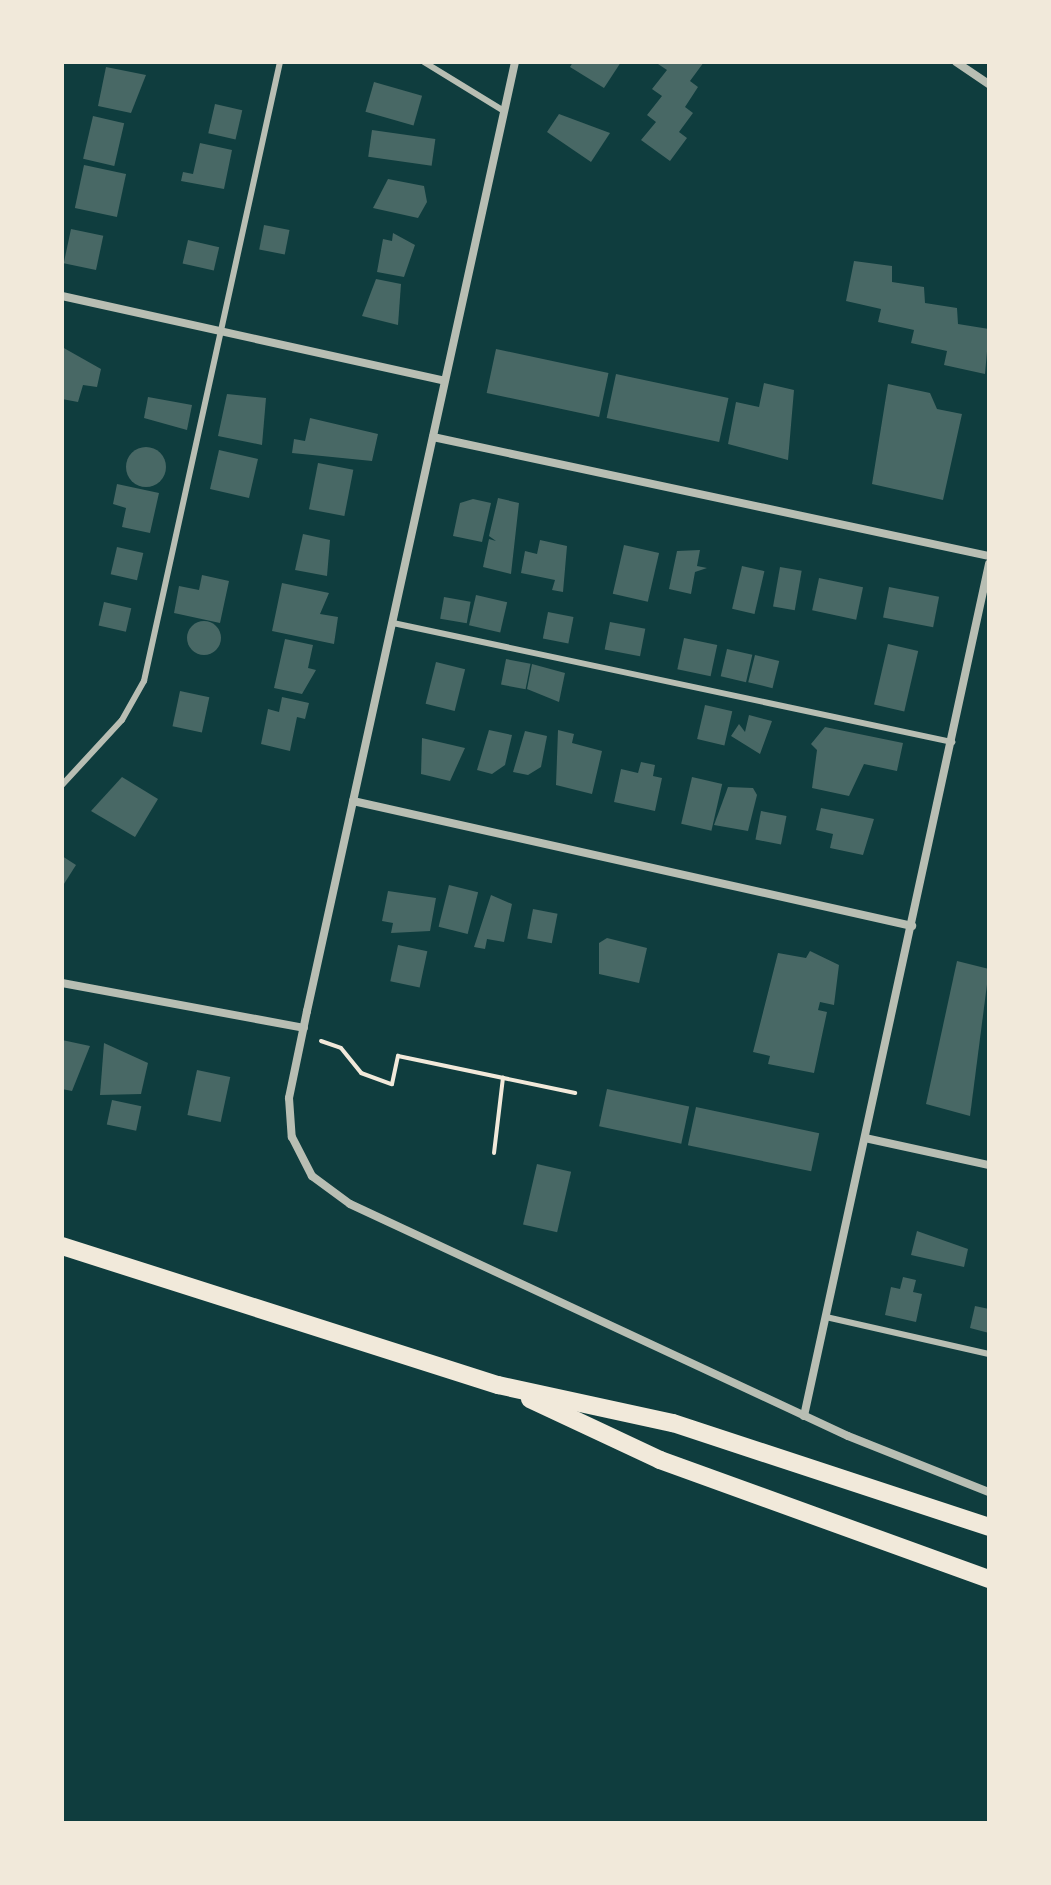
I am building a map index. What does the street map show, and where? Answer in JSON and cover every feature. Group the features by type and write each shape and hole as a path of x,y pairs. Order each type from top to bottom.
{"main road":[{"path":"62,1246 498,1385 673,1423 989,1527"},
{"path":"498,1385 660,1460 989,1579"}],"street":[{"path":"515,62 442,380 433,437 304,1028 288,1124 303,1163 327,1190 804,1416 989,1492"},
{"path":"956,62 989,84"},
{"path":"62,296 442,380"},
{"path":"433,437 989,556"},
{"path":"804,1416 989,564"},
{"path":"353,801 912,926"},
{"path":"62,983 304,1028"},
{"path":"865,1138 989,1165"}],"lane":[{"path":"62,785 122,720 144,681 280,62"},
{"path":"424,62 504,111"},
{"path":"393,623 952,742"},
{"path":"826,1317 989,1354"}],"path":[{"path":"321,1041 341,1048 361,1073 392,1084 398,1056 575,1093"},
{"path":"494,1153 503,1078"}],"building":[{"path":"573,62 621,62 604,88 570,67"},
{"path":"655,62 704,62 690,81 698,87 685,107 693,113 679,132 687,138 670,161 641,140 656,122 647,115 662,96 652,89 667,70"},
{"path":"106,67 146,75 131,113 98,106"},
{"path":"374,82 422,96 414,126 365,112"},
{"path":"215,104 242,110 236,140 208,133"},
{"path":"559,114 610,133 591,162 547,132"},
{"path":"93,116 124,123 114,166 83,159"},
{"path":"372,130 435,139 432,166 368,157"},
{"path":"200,143 232,150 224,189 181,181 183,172 193,174"},
{"path":"84,165 126,174 117,217 75,208"},
{"path":"388,179 424,186 427,202 418,218 373,208"},
{"path":"264,225 290,230 285,255 259,250"},
{"path":"71,229 103,236 96,270 64,263"},
{"path":"393,233 415,245 404,277 377,272 383,239 392,241"},
{"path":"188,240 219,247 214,271 183,263"},
{"path":"854,261 892,266 892,282 924,287 925,303 957,308 958,324 989,329 985,374 944,365 947,351 911,343 914,330 878,322 881,309 846,301"},
{"path":"376,279 401,284 398,325 362,316"},
{"path":"62,347 101,369 97,387 83,385 78,402 62,399"},
{"path":"496,349 608,373 599,417 487,393"},
{"path":"616,374 728,398 719,442 607,418"},
{"path":"764,383 794,390 788,460 728,444 736,402 759,407"},
{"path":"888,384 930,393 937,409 962,414 943,500 872,484"},
{"path":"227,394 266,398 262,445 218,436"},
{"path":"148,397 192,405 187,430 144,418"},
{"path":"310,418 378,434 372,461 292,453 294,439 305,441"},
{"path":"146,447 160,453 166,467 160,481 146,487 132,481 126,467 132,453"},
{"path":"219,450 258,459 249,498 210,489"},
{"path":"318,463 353,470 344,516 309,509"},
{"path":"117,484 159,493 150,533 122,527 126,508 113,504"},
{"path":"498,498 519,503 511,574 483,567 489,539 496,541 489,536"},
{"path":"473,499 491,503 482,542 453,536 460,503"},
{"path":"303,534 330,540 327,576 295,570"},
{"path":"540,540 567,546 563,592 552,590 555,580 521,573 525,551 537,554"},
{"path":"624,545 659,553 648,602 613,594"},
{"path":"117,547 143,553 137,580 111,574"},
{"path":"700,550 697,566 707,568 695,572 691,594 669,589 677,551"},
{"path":"742,566 764,571 755,614 732,609"},
{"path":"780,567 802,571 795,610 773,606"},
{"path":"202,575 229,581 220,623 174,613 179,586 199,590"},
{"path":"819,578 863,587 856,620 812,610"},
{"path":"282,583 329,593 320,614 338,617 334,644 272,631"},
{"path":"889,587 939,597 933,627 883,617"},
{"path":"476,595 507,602 500,632 469,625"},
{"path":"444,597 471,602 467,623 440,619"},
{"path":"104,602 131,608 126,632 99,625"},
{"path":"548,612 574,617 568,643 543,639"},
{"path":"204,621 216,626 221,638 216,650 204,655 192,650 187,638 192,626"},
{"path":"610,622 645,629 640,656 605,649"},
{"path":"684,638 717,645 711,676 677,669"},
{"path":"285,639 313,645 308,668 316,670 302,694 274,688"},
{"path":"888,644 918,651 904,711 874,704"},
{"path":"727,649 752,655 746,682 721,676"},
{"path":"755,655 779,661 772,688 748,682"},
{"path":"506,659 531,664 526,689 501,685"},
{"path":"436,662 465,669 455,711 426,704"},
{"path":"532,664 565,673 559,702 527,689"},
{"path":"180,691 209,697 202,732 173,726"},
{"path":"282,697 309,703 305,719 297,717 290,751 261,744 268,709 279,712"},
{"path":"705,705 732,711 724,745 697,739"},
{"path":"749,715 772,721 760,754 731,736 739,724 745,732"},
{"path":"825,727 903,743 897,771 864,764 849,796 812,788 817,750 811,744"},
{"path":"489,730 512,735 505,765 492,774 477,770"},
{"path":"558,730 574,734 572,743 602,751 592,794 556,785"},
{"path":"525,731 547,736 541,767 528,775 513,772"},
{"path":"422,738 465,748 450,781 421,774"},
{"path":"641,762 655,765 653,776 662,778 655,811 614,802 621,769 638,773"},
{"path":"122,777 158,799 135,837 91,811"},
{"path":"692,777 722,784 711,831 681,824"},
{"path":"728,787 753,788 757,795 748,831 714,825"},
{"path":"821,808 874,819 863,855 830,848 833,834 816,830"},
{"path":"761,811 787,816 781,844 755,839"},
{"path":"62,856 76,865 62,887"},
{"path":"449,885 478,892 468,934 439,927"},
{"path":"388,891 436,898 430,931 391,933 393,923 382,921"},
{"path":"491,895 512,904 504,942 487,939 485,949 474,947"},
{"path":"533,909 558,914 552,943 527,938"},
{"path":"607,938 647,948 639,983 599,974 599,943"},
{"path":"398,945 427,951 420,987 390,981"},
{"path":"810,951 839,965 834,1005 820,1002 818,1010 827,1012 814,1073 768,1064 770,1056 753,1052 778,953 806,958"},
{"path":"957,961 989,969 970,1116 926,1104"},
{"path":"62,1040 90,1046 72,1091 62,1089"},
{"path":"104,1043 148,1063 141,1094 100,1095"},
{"path":"197,1070 230,1077 221,1122 187,1115"},
{"path":"607,1089 689,1106 681,1144 599,1126"},
{"path":"112,1100 141,1106 136,1131 107,1124"},
{"path":"696,1107 819,1133 811,1171 688,1145"},
{"path":"537,1164 571,1172 557,1232 523,1224"},
{"path":"917,1231 968,1249 964,1267 911,1255"},
{"path":"903,1277 916,1280 913,1292 922,1294 916,1322 885,1315 891,1287 900,1289"},
{"path":"975,1306 989,1309 989,1333 970,1328"}]}
